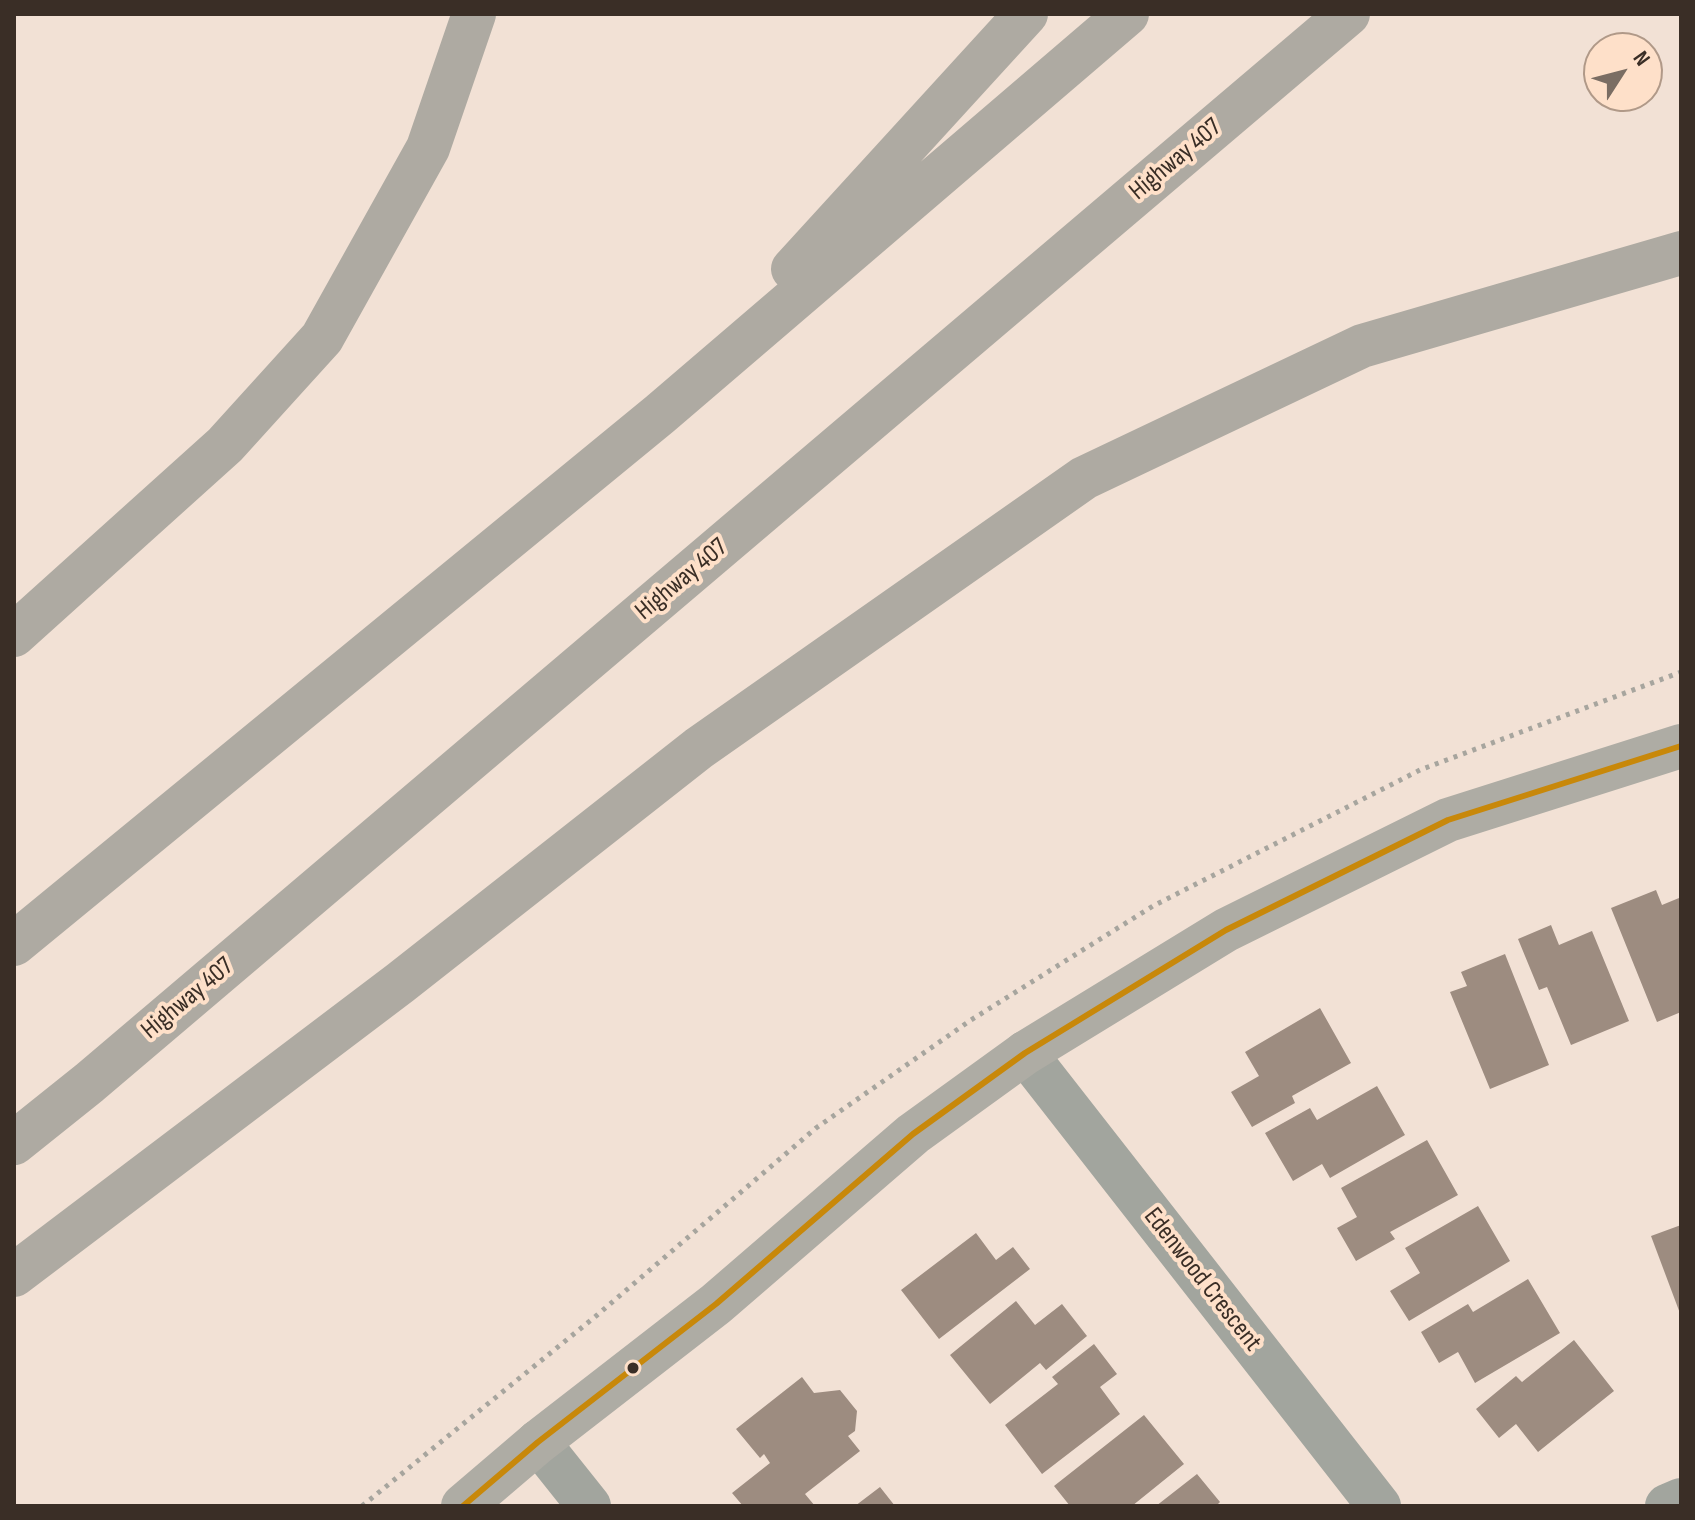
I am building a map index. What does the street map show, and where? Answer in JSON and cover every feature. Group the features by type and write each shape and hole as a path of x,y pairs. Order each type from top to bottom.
{"highway":[{"path":"14,635 225,445 322,338 428,148 474,14"},
{"path":"660,414 1026,14"},
{"path":"14,944 660,414 1127,14"},
{"name":"Highway 407","path":"14,1143 101,1073 1348,14"},
{"path":"14,1275 400,983 699,748 1084,478 1362,346 1681,253"}],"street":[{"path":"463,1506 538,1442 716,1304 913,1134 1025,1053 1226,930 1448,820 1681,746"},
{"name":"Edenwood Crescent","path":"1025,1053 1379,1506"},
{"path":"538,1442 589,1506"},
{"path":"1667,1506 1681,1500"}],"building":[{"path":"1656,890 1662,905 1679,898 1681,902 1681,1012 1657,1022 1611,908"},
{"path":"1551,925 1559,945 1592,931 1629,1021 1571,1045 1547,987 1539,990 1518,939"},
{"path":"1505,954 1549,1065 1490,1089 1450,992 1467,986 1461,972"},
{"path":"1320,1008 1351,1063 1292,1096 1295,1103 1252,1127 1231,1092 1259,1076 1245,1052"},
{"path":"1377,1086 1405,1135 1330,1178 1322,1164 1293,1181 1265,1133 1310,1108 1317,1120"},
{"path":"1427,1140 1458,1195 1390,1232 1395,1239 1356,1261 1337,1228 1357,1217 1341,1188"},
{"path":"1478,1206 1510,1261 1409,1321 1390,1291 1420,1273 1405,1248"},
{"path":"1681,1225 1681,1316 1651,1236"},
{"path":"976,1233 996,1260 1013,1247 1030,1269 939,1339 901,1290"},
{"path":"1528,1279 1560,1333 1475,1383 1458,1352 1439,1363 1421,1332 1468,1304 1473,1312"},
{"path":"1016,1301 1035,1325 1062,1304 1087,1336 1046,1370 1040,1363 990,1404 950,1355"},
{"path":"1574,1340 1614,1391 1538,1452 1516,1424 1499,1438 1476,1409 1516,1376 1522,1382"},
{"path":"1094,1344 1117,1374 1100,1387 1120,1414 1042,1474 1005,1425 1058,1384 1052,1377"},
{"path":"802,1377 814,1393 840,1390 857,1411 855,1431 848,1436 860,1451 805,1494 815,1506 743,1506 732,1493 770,1463 764,1454 760,1458 736,1429"},
{"path":"1144,1415 1184,1464 1132,1506 1070,1506 1054,1486"},
{"path":"1197,1474 1220,1502 1216,1506 1156,1506"},
{"path":"880,1487 895,1506 855,1506"}],"transit line":[{"path":"463,1506 538,1442 716,1304 913,1134 1025,1053 1226,930 1448,820 1681,746"}]}
